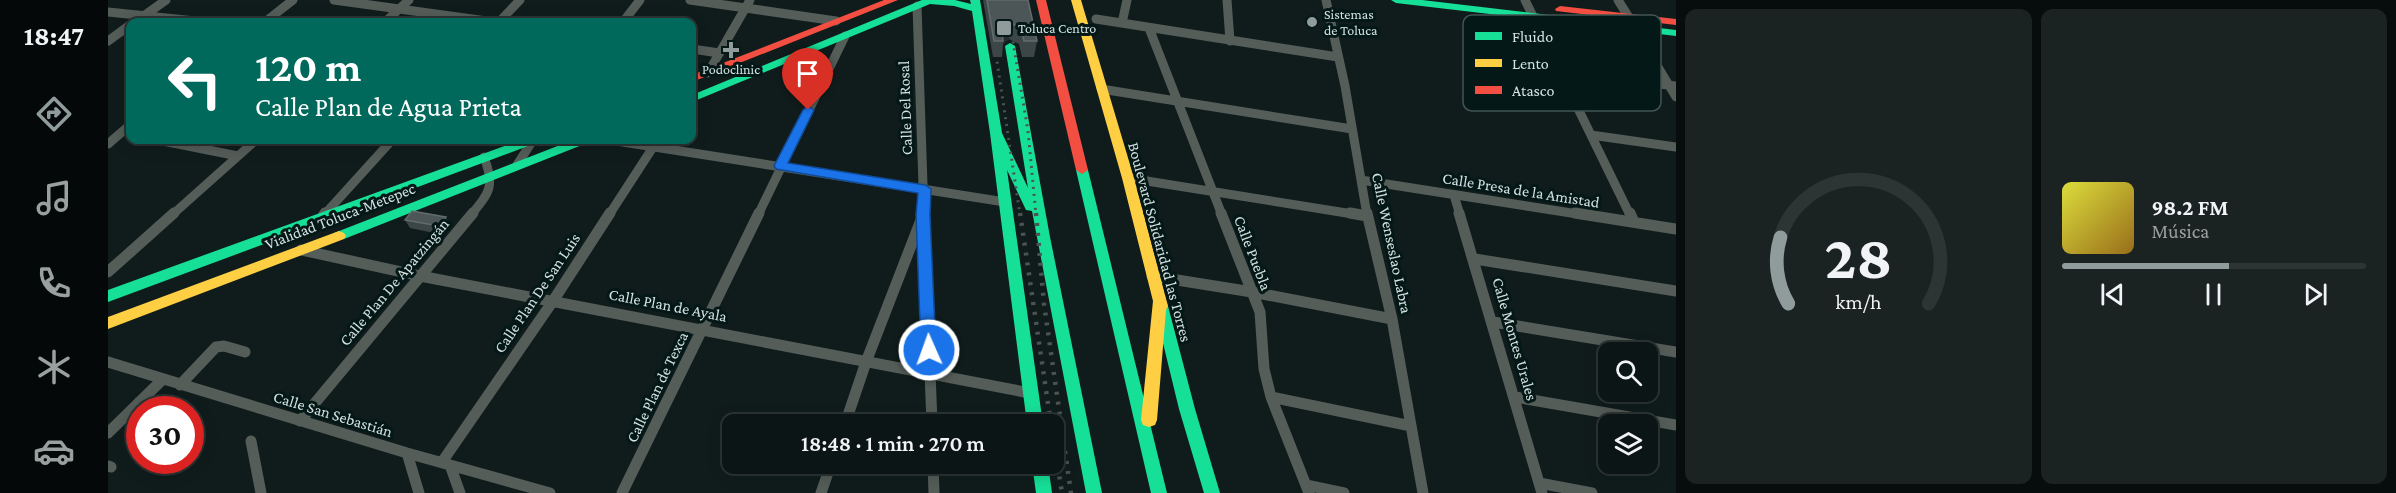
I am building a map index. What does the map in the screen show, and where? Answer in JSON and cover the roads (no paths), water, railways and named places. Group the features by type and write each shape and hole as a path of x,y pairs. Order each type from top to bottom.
{"main road":[{"path":"696,78 893,0"},
{"path":"1041,0 1148,438 1159,493"},
{"name":"Boulevard Solidaridad las Torres","path":"1076,0 1128,178 1186,409 1212,493"},
{"path":"1396,0 1529,7"},
{"path":"1483,0 1584,15"},
{"path":"696,97 925,2 976,4 996,133 1033,414"},
{"path":"1661,29 1676,33"},
{"path":"1010,46 1043,237 1094,493"},
{"path":"996,133 1043,237"},
{"name":"Vialidad Toluca-Metepec","path":"108,296 521,144"},
{"name":"Vialidad Toluca-Metepec","path":"108,323 517,165 560,144"},
{"path":"344,192 373,197"},
{"path":"1148,438 1159,303"},
{"path":"1041,474 1044,493"}],"street":[{"path":"141,18 166,0"},
{"path":"270,18 294,0"},
{"path":"333,0 465,18"},
{"path":"389,18 409,0"},
{"path":"503,18 520,0"},
{"path":"626,18 640,0"},
{"path":"690,0 748,4 836,21"},
{"path":"1122,23 1126,0"},
{"path":"1227,0 1230,41"},
{"name":"Calle Wenseslao Labra","path":"1326,0 1367,216 1392,319 1423,493"},
{"path":"1618,0 1628,15"},
{"name":"Calle Del Rosal","path":"925,2 923,215 932,414"},
{"path":"708,73 748,4"},
{"path":"108,12 164,18"},
{"path":"1096,19 1338,57"},
{"path":"108,41 126,28"},
{"name":"Calle Puebla","path":"1149,28 1260,312 1264,369 1271,397 1308,489"},
{"name":"Calle Plan de Texca","path":"622,493 845,36"},
{"path":"696,50 719,53"},
{"path":"1661,68 1676,97"},
{"path":"1101,89 1352,129"},
{"path":"1579,111 1634,222"},
{"path":"108,129 126,133"},
{"path":"108,144 126,133"},
{"path":"1591,135 1676,147"},
{"path":"178,144 238,156"},
{"path":"108,272 252,144"},
{"path":"323,216 388,144"},
{"path":"517,165 530,144"},
{"name":"Calle Plan De San Luis","path":"446,464 654,144"},
{"path":"666,144 781,166 1005,202"},
{"path":"484,157 491,175"},
{"name":"Calle Plan De Apatzingán","path":"300,421 487,196 491,188 491,175"},
{"path":"1128,178 1367,216"},
{"name":"Calle Presa de la Amistad","path":"1361,180 1676,228"},
{"name":"Calle Montes Urales","path":"1454,195 1475,259 1541,488"},
{"path":"848,414 923,215"},
{"name":"Calle Plan de Ayala","path":"299,249 420,276 703,328 1030,393"},
{"path":"1475,259 1676,291"},
{"path":"1152,276 1252,292 1392,319"},
{"path":"1493,322 1676,352"},
{"path":"180,385 216,347 224,346 244,352"},
{"name":"Calle San Sebastián","path":"108,362 407,453 550,493"},
{"path":"145,396 162,380"},
{"path":"1271,397 1411,426"},
{"path":"1515,397 1676,425"},
{"path":"108,433 126,415"},
{"path":"251,441 261,493"},
{"path":"407,453 419,493"},
{"path":"446,464 460,493"},
{"path":"822,493 828,474"},
{"path":"933,474 934,493"},
{"path":"1541,488 1592,493"},
{"path":"1308,489 1344,493"}],"railway":[{"path":"1006,0 1028,131 1036,215"},
{"path":"994,41 1020,215"},
{"path":"1020,213 1050,414"},
{"path":"1036,213 1044,304 1071,493"},
{"path":"1059,474 1062,493"}],"place":[{"name":"Sistemas de Toluca","path":"1312,22"},
{"name":"Toluca Centro","path":"1004,28"},
{"name":"Podoclinic","path":"731,50"}]}
